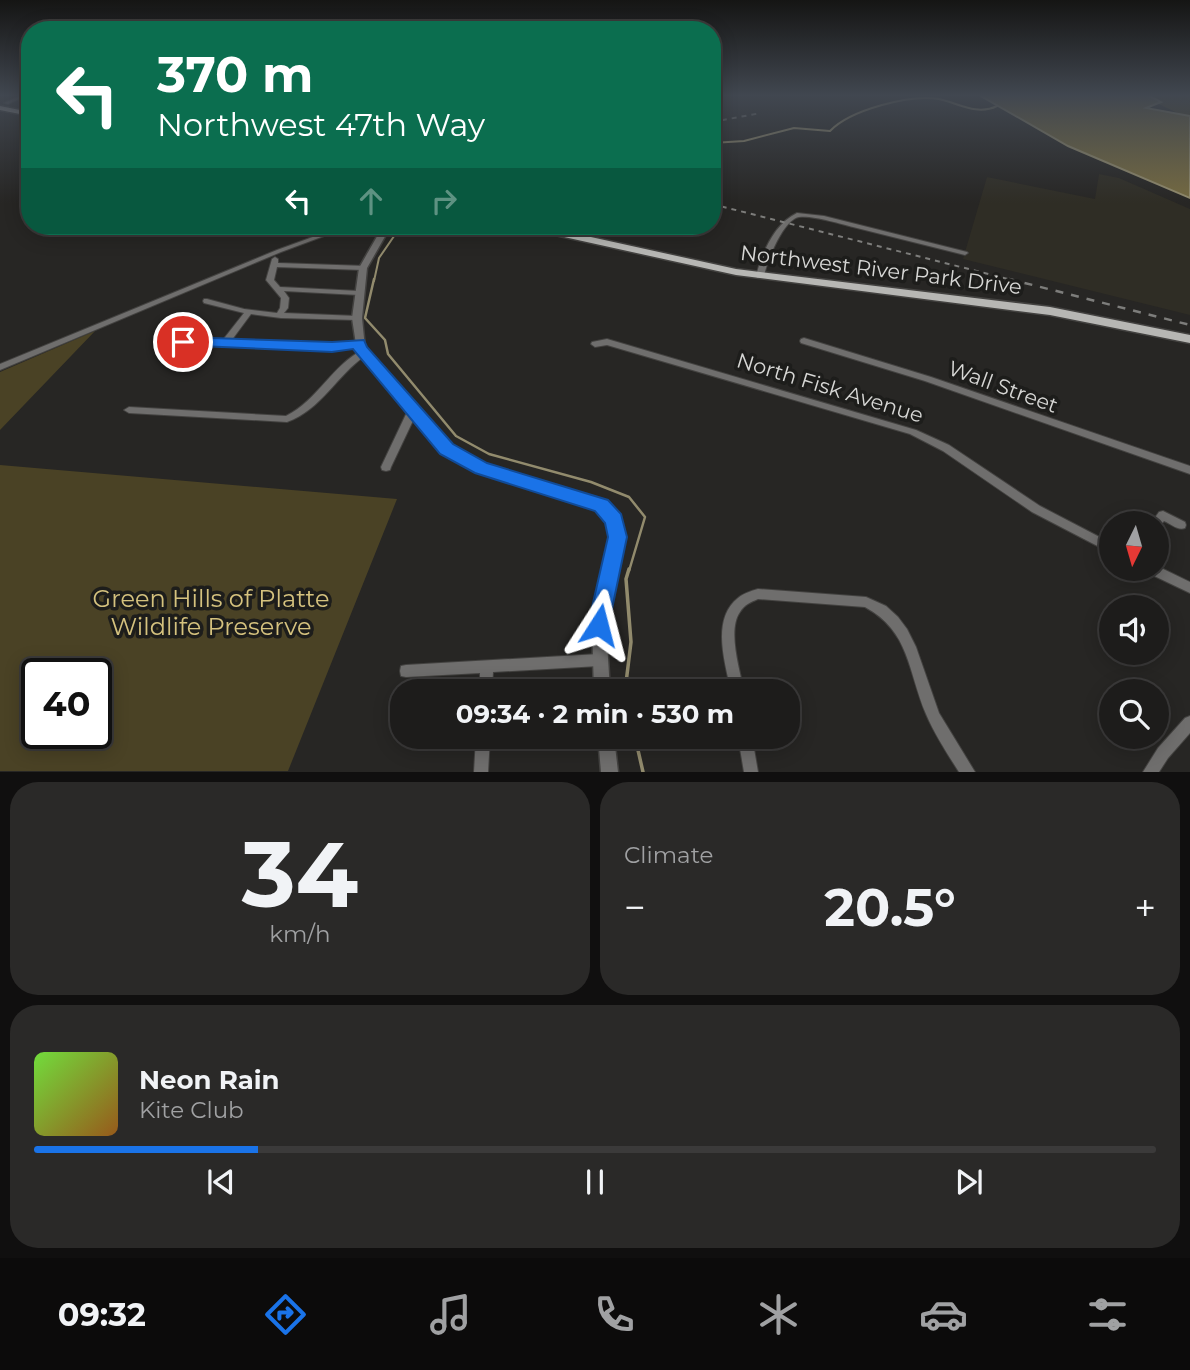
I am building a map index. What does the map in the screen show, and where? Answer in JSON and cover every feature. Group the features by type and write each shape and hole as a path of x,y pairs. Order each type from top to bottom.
{"main road":[{"name":"Northwest River Park Drive","path":"573,235 760,272 1041,310 1190,339"},
{"name":"Northwest River Park Drive","path":"597,235 760,272"}],"street":[{"path":"760,272 788,222 797,215 824,218 965,253"},
{"path":"0,367 323,235"},
{"path":"382,235 363,268 357,318 361,348 446,449 481,468 596,502 611,514 618,537 603,599 598,660 600,679"},
{"path":"279,251 270,280 285,298 284,308 279,315"},
{"path":"273,265 363,268"},
{"path":"278,289 359,293"},
{"path":"207,301 233,311 357,318"},
{"path":"224,344 249,312"},
{"name":"Wall Street","path":"804,341 929,379 1190,470"},
{"path":"183,342 361,348"},
{"name":"North Fisk Avenue","path":"595,344 607,342 913,432 946,448 1036,509 1099,542"},
{"path":"129,410 287,419 306,409 361,348"},
{"path":"386,467 413,410"},
{"path":"1169,518 1181,525"},
{"path":"1169,578 1190,588"},
{"path":"735,679 727,627 731,613 751,595 858,601 874,606 890,616 907,637 941,731 968,772"},
{"path":"407,671 598,660"},
{"path":"486,679 487,667"},
{"path":"1150,772 1163,752 1190,723"},
{"path":"481,772 482,749"},
{"path":"607,749 610,772"},
{"path":"747,749 751,772"}],"shaded area":[{"path":"1042,131 1190,131 1190,198 1068,146"},
{"path":"1099,174 1119,178 1190,209 1190,315 963,259 987,177 1095,199"}],"green space":[{"path":"95,331 0,430 0,372"},
{"name":"Green Hills of Platte Wildlife Preserve","path":"0,465 397,499 288,771 0,771"}],"waterway":[{"path":"721,142 744,141 782,131"},
{"path":"374,281 379,258 395,235"},
{"path":"374,279 365,318 385,340 388,354 456,436 489,454 591,482 629,497 645,517 629,571"},
{"path":"626,679 631,642 626,579 629,569"},
{"path":"638,749 643,772"}],"railway":[{"path":"721,206 1016,281"},
{"path":"1009,279 1190,325"}],"route":[{"path":"183,342 332,347 359,344 360,349 446,449 481,468 596,502 611,514 618,537 599,625"}]}
